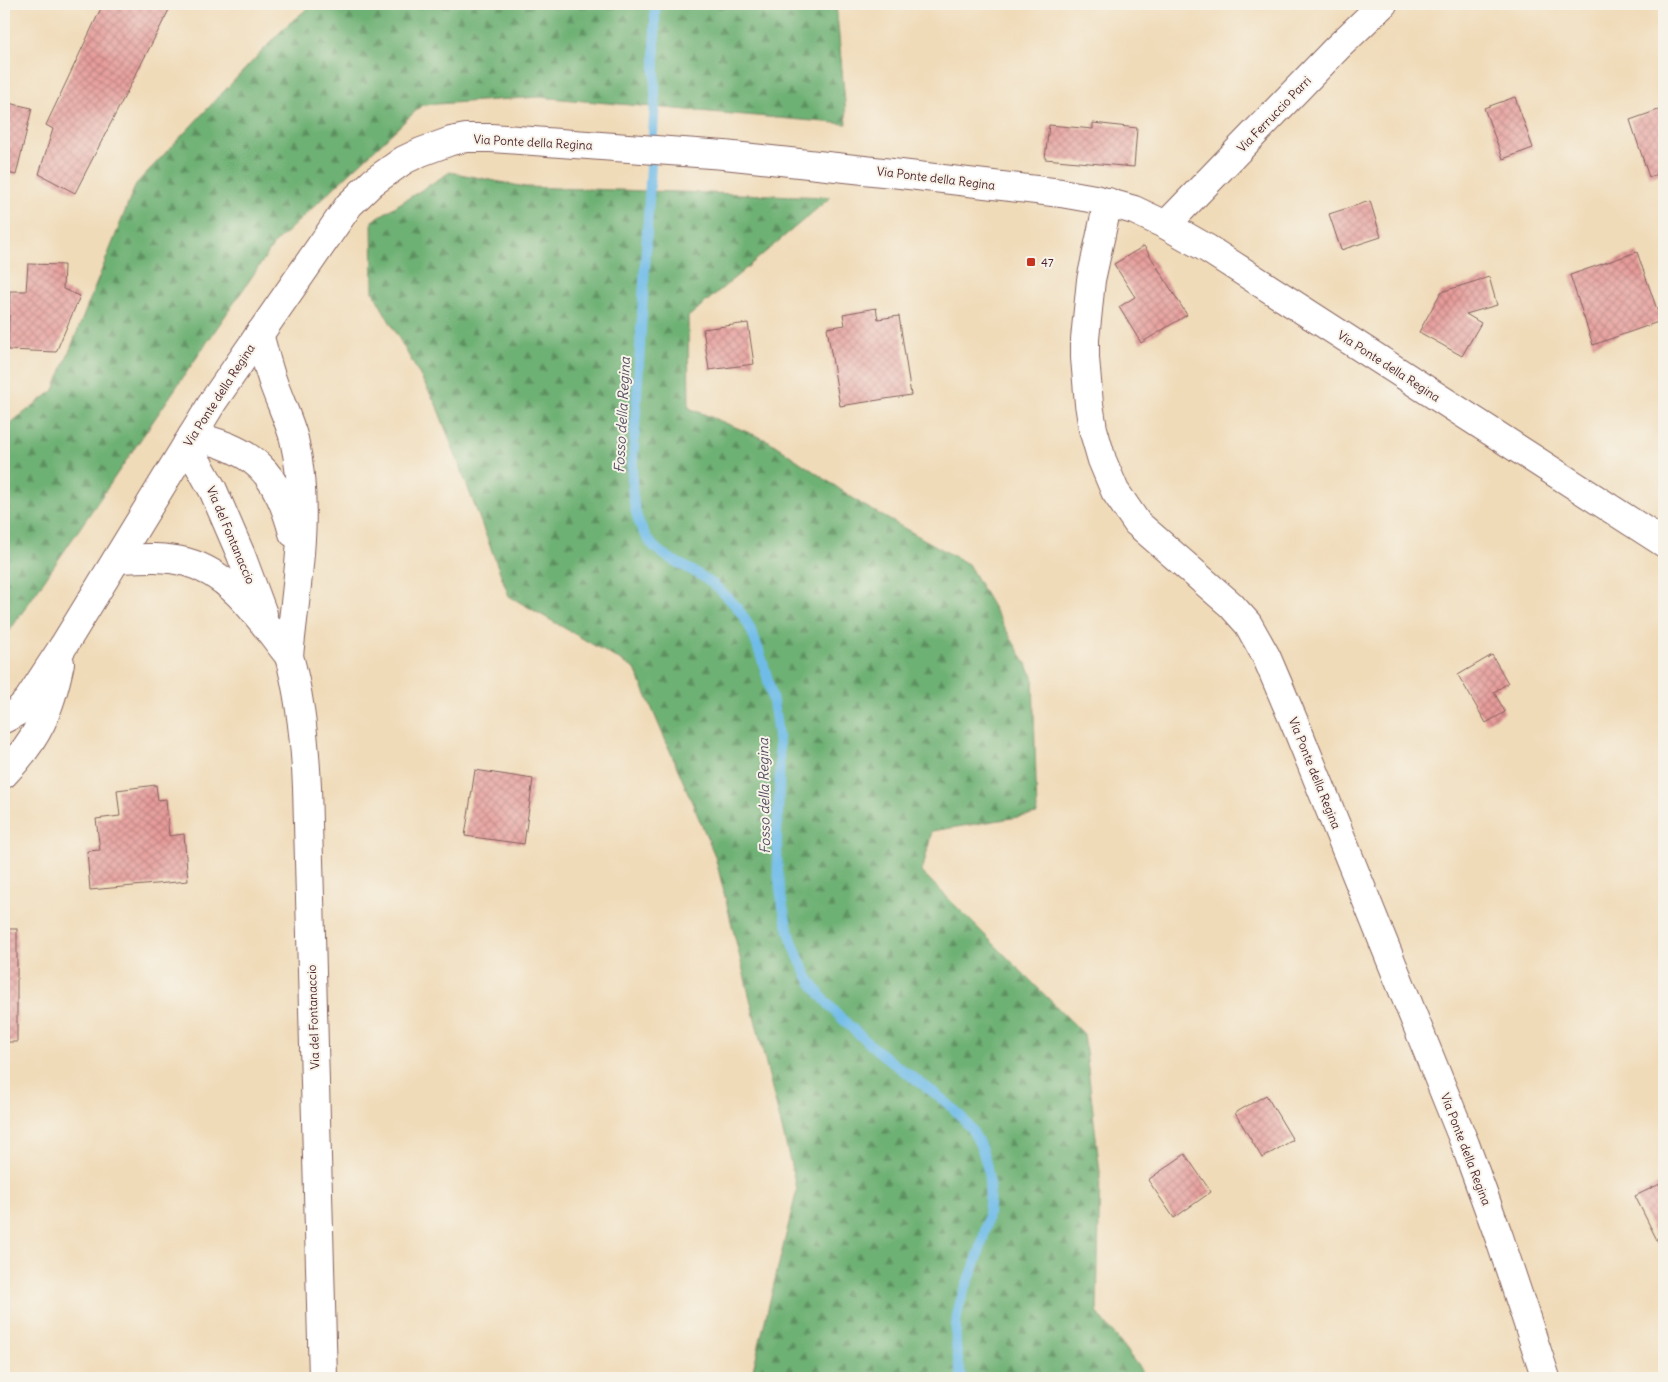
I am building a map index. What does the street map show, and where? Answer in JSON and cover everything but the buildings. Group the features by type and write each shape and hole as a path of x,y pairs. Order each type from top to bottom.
{"street":[{"name":"Via Ferruccio Parri","path":"1166,225 1337,48 1383,4"},
{"name":"Via Ponte della Regina","path":"4,719 23,707 190,440 259,334 349,205 373,182 404,160 436,145 466,138 491,138 724,155 892,172 1052,192 1108,202 1140,212 1208,249 1664,543"},
{"name":"Via Ponte della Regina","path":"1108,202 1091,280 1085,338 1089,404 1093,429 1102,460 1115,491 1137,523 1231,605 1248,624 1266,656 1465,1144 1500,1237 1546,1378"},
{"name":"Via del Fontanaccio","path":"259,334 274,385 289,423 298,461 302,501 300,559 289,656"},
{"name":"Via del Fontanaccio","path":"190,440 221,443 240,451 268,475 288,513 300,559"},
{"name":"Via del Fontanaccio","path":"190,440 221,507 269,630"},
{"name":"Via del Fontanaccio","path":"117,559 166,559 186,562 219,579 247,602 289,656 294,672 302,721 306,770 323,1378"},
{"name":"Via Ponte della Regina","path":"4,774 28,746 43,722 53,694 64,644"}],"green space":[{"path":"313,4 836,4 847,124 539,97 422,105 275,243 4,639 4,428 54,390 136,184 285,27"},
{"path":"450,172 525,187 831,197 688,317 689,408 769,441 863,505 968,564 1033,676 1037,814 932,831 922,872 1084,1034 1100,1172 1097,1312 1147,1378 751,1378 797,1190 715,856 635,669 509,596 436,404 373,292 372,221"}],"waterway":[{"name":"Fosso della Regina","path":"655,4 655,101 632,478 634,506 641,527 653,546 666,556 702,576 720,590 743,615 758,648 776,718 779,747 780,780 777,853 780,889 792,941 806,973 822,997 857,1033 893,1063 948,1104 960,1115 979,1142 988,1173 988,1214 983,1241 962,1296 956,1324 957,1351 962,1378"}],"place":[{"name":"47","path":"1031,262"}]}
